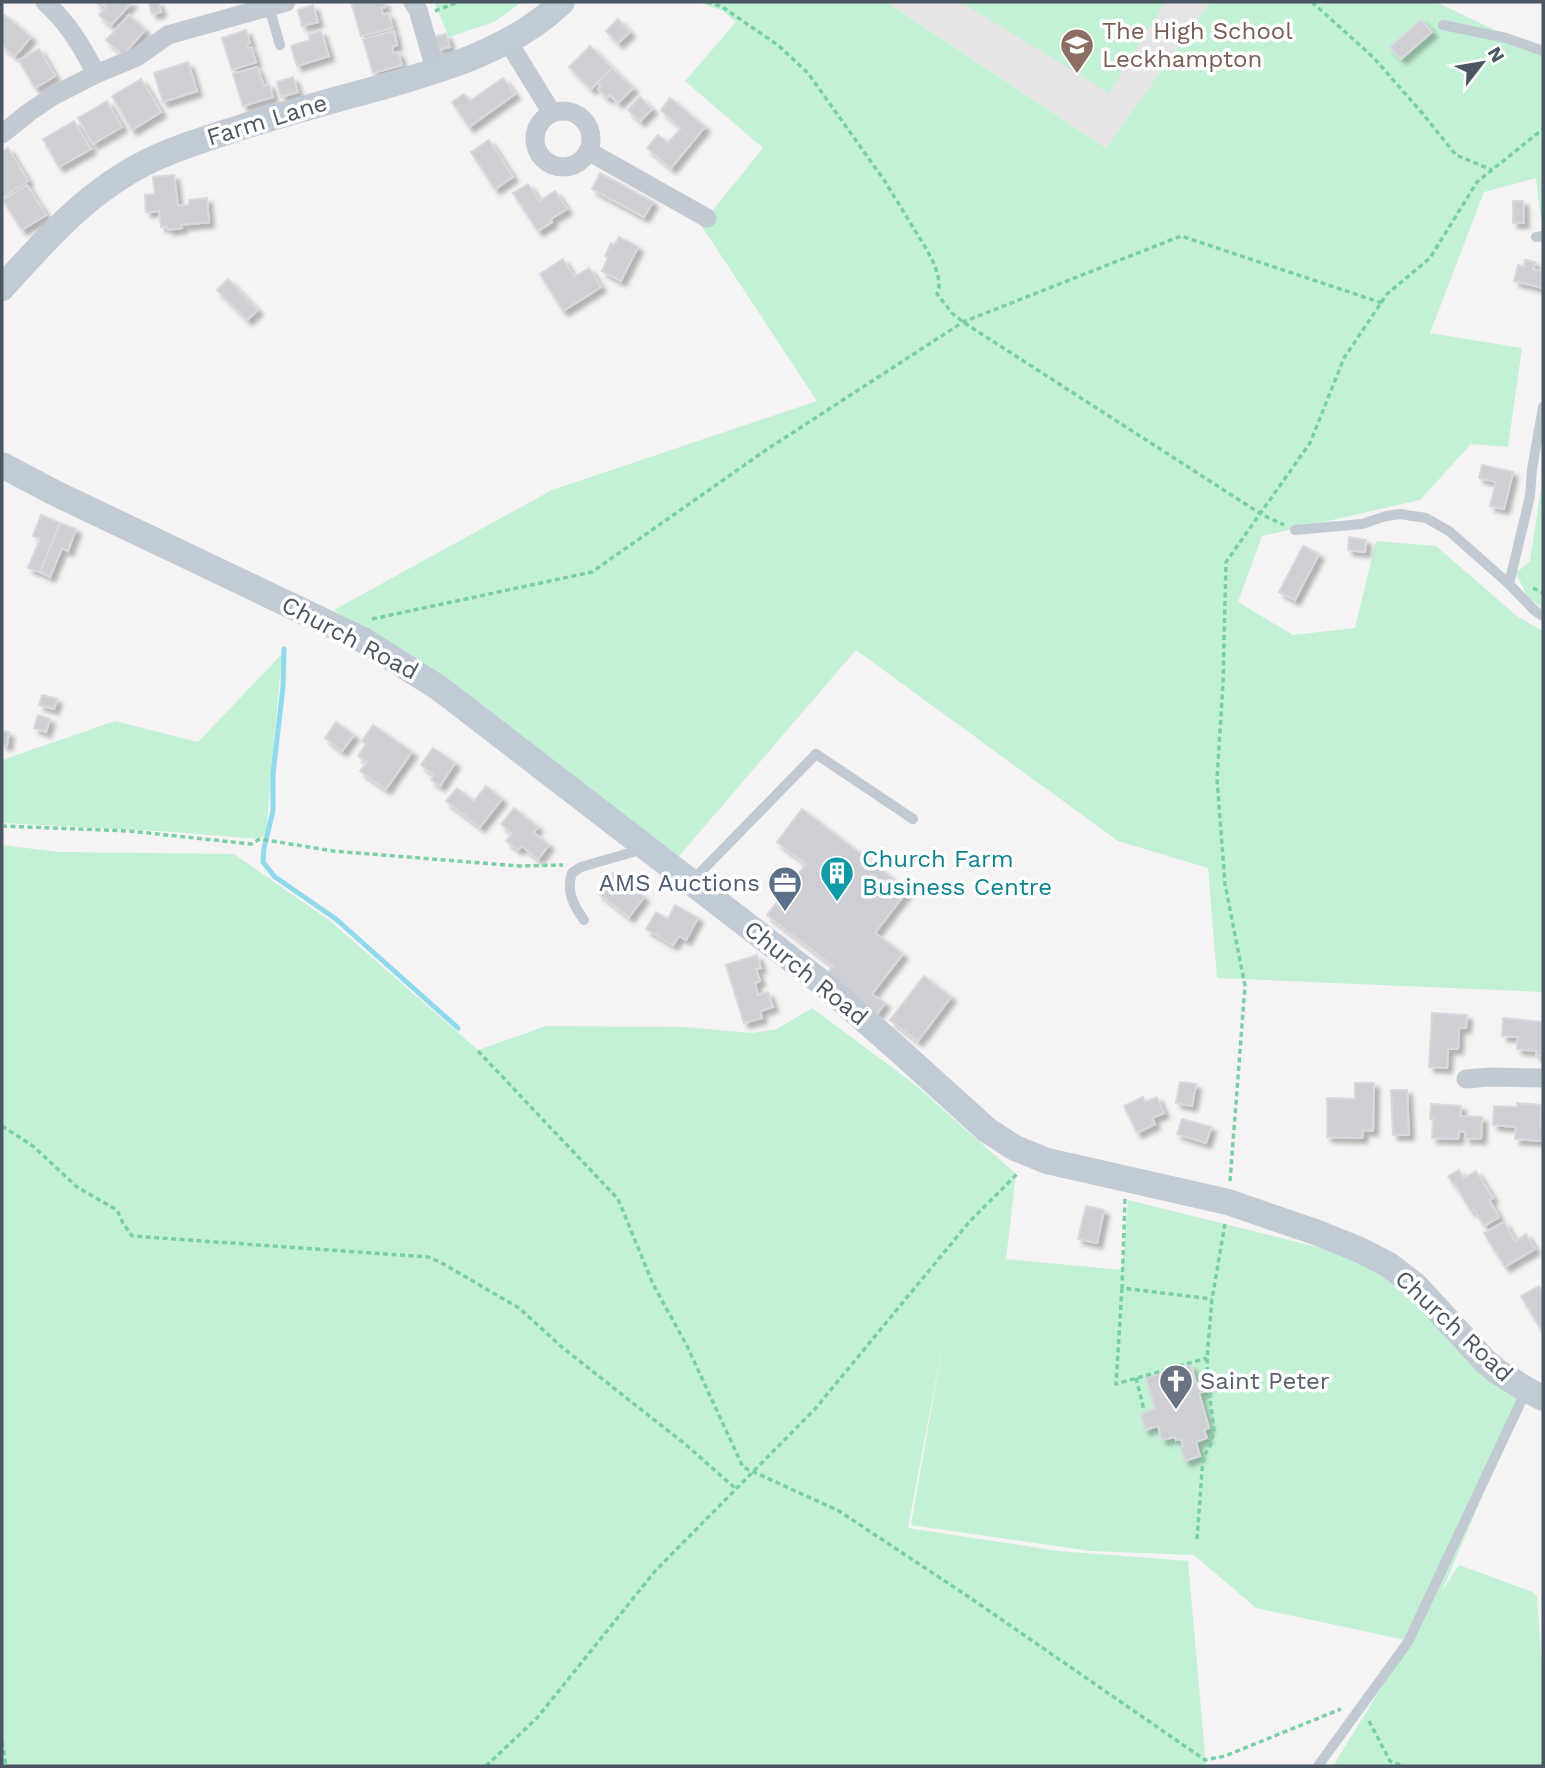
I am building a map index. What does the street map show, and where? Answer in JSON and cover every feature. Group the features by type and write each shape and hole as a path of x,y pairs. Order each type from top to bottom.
{"street":[{"path":"45,2 70,28 96,74"},
{"path":"413,2 418,10 436,72"},
{"name":"Farm Lane","path":"2,288 85,202 148,162 189,144 242,127 436,72 508,40 562,2"},
{"path":"2,134 53,96 137,57 168,35 277,4"},
{"path":"508,40 552,113"},
{"path":"552,113 574,113 585,122 591,136 588,151 579,162 558,167 544,160 539,154 535,137 540,122 552,113"},
{"path":"588,151 707,218"},
{"name":"Church Road","path":"2,465 57,494 363,640 439,688 825,986 987,1130 1015,1148 1047,1161 1228,1202 1342,1242 1389,1265 1416,1286 1485,1361 1512,1382 1535,1394"},
{"path":"1466,1079 1543,1078"}],"lane":[{"path":"277,4 280,46"},
{"path":"1443,25 1506,38 1543,51"},
{"path":"1509,584 1530,496 1543,407"},
{"path":"1294,530 1362,524 1400,514 1426,518 1449,531 1543,616"},
{"path":"691,881 816,754 913,819"},
{"path":"584,920 569,887 572,873 579,868 647,848"},
{"path":"1318,1766 1408,1642 1535,1394"}],"path":[{"path":"707,2 721,6 779,46 808,73 884,180 927,250 938,275 937,294 962,322 1261,514 1294,530"},
{"path":"1312,2 1374,58 1456,155 1492,170"},
{"path":"1198,1539 1203,1458 1214,1431 1207,1358 1212,1299 1228,1202 1245,986 1225,884 1217,779 1226,562 1310,443 1344,358 1387,294 1430,258 1476,182 1543,129"},
{"path":"373,619 592,572 766,450 962,322 1181,236 1382,303"},
{"path":"2,826 129,831 251,844 263,839 333,851 519,866 571,865 579,868"},
{"path":"478,1051 618,1199 653,1284 687,1346 743,1467 839,1511 1205,1760 1225,1756 1349,1706"},
{"path":"2,1126 33,1146 77,1187 117,1210 132,1236 428,1257 440,1262 519,1308 563,1348 685,1444 736,1489"},
{"path":"486,1766 537,1718 656,1570 815,1409 970,1221 1034,1156"},
{"path":"1126,1179 1116,1384 1207,1358"},
{"path":"1122,1288 1212,1299"},
{"path":"1136,1378 1143,1410"},
{"path":"1361,1706 1390,1761 1403,1766"},
{"path":"2,1742 6,1766"}],"shaded area":[{"name":"The High School Leckhampton","path":"886,2 1210,2 1106,148"}],"green space":[{"path":"434,2 522,2 494,22 449,37"},
{"path":"698,2 886,2 1106,148 1210,2 1436,2 1543,53 1543,220 1536,178 1484,192 1430,333 1522,348 1508,447 1471,444 1420,500 1262,536 1238,602 1293,635 1355,628 1376,541 1436,546 1518,617 1543,631 1543,992 1217,978 1208,868 1118,841 856,650 679,856 334,610 552,490 817,401 701,225 763,148 685,81 736,22 723,11"},
{"path":"961,2 1165,2 1109,93"},
{"path":"1543,475 1543,609 1527,596 1516,573 1530,561"},
{"path":"282,654 266,834 260,839 2,823 2,760 115,721 198,742"},
{"path":"2,845 59,852 234,854 329,920 478,1050 546,1026 685,1027 752,1033 777,1029 812,1008 913,1083 1016,1174 1006,1259 1122,1270 1128,1200 1389,1265 1527,1390 1442,1591 1459,1565 1533,1592 1537,1597 1543,1679 1543,1766 1333,1766 1410,1641 1256,1608 1194,1555 1091,1551 911,1525 944,1337 908,1528 1058,1551 1188,1561 1206,1766 2,1766"}],"building":[{"path":"96,2 132,2 111,25 99,15 107,6"},
{"path":"149,2 158,2 161,12 152,14"},
{"path":"351,2 384,2 385,7 381,8 383,15 388,13 393,28 361,36"},
{"path":"313,5 318,22 302,26 298,10"},
{"path":"5,15 31,37 15,56 2,45 2,19"},
{"path":"129,15 145,30 123,55 106,40"},
{"path":"618,19 630,32 618,43 606,31"},
{"path":"1421,20 1432,32 1401,59 1390,47"},
{"path":"246,30 250,43 247,44 248,48 251,47 256,62 232,70 222,38"},
{"path":"321,31 329,56 297,66 291,46 310,40 309,35"},
{"path":"394,31 397,45 392,47 393,53 398,52 402,65 373,73 363,39"},
{"path":"446,34 450,47 437,50 434,37"},
{"path":"590,46 612,68 591,89 569,67"},
{"path":"39,49 55,76 35,88 19,60"},
{"path":"188,62 197,91 163,102 154,73"},
{"path":"257,67 264,86 269,84 273,97 243,106 233,74"},
{"path":"612,68 633,88 618,103 610,95 607,98 598,89 601,86 597,83"},
{"path":"293,77 298,92 281,97 277,82"},
{"path":"503,78 515,94 469,127 452,102 464,94 470,101"},
{"path":"141,79 161,112 132,130 112,96"},
{"path":"640,97 652,109 640,121 628,110"},
{"path":"670,98 705,127 671,168 647,148 658,135 668,143 681,128 661,110"},
{"path":"107,101 122,127 93,144 78,118"},
{"path":"74,121 91,149 59,167 43,139"},
{"path":"489,140 513,177 495,189 471,152"},
{"path":"8,148 28,181 2,197 2,152"},
{"path":"600,173 653,202 644,217 592,189"},
{"path":"174,175 178,206 189,205 189,200 207,198 209,222 181,225 182,228 168,230 167,226 161,227 159,211 146,212 145,195 155,194 153,177"},
{"path":"528,184 539,201 555,191 567,209 538,231 513,193"},
{"path":"27,185 46,215 22,230 3,200"},
{"path":"1513,201 1523,201 1524,223 1513,223"},
{"path":"619,237 638,247 621,281 602,271 611,243 614,245"},
{"path":"563,259 574,277 589,268 601,287 563,311 540,274"},
{"path":"1525,260 1535,262 1533,269 1543,272 1543,288 1514,281 1518,265 1524,267"},
{"path":"228,279 258,310 247,320 217,290"},
{"path":"1482,465 1513,472 1504,509 1490,506 1496,482 1479,478"},
{"path":"41,515 60,523 40,572 28,568 40,539 33,536"},
{"path":"60,523 76,529 68,551 62,548 50,577 40,572"},
{"path":"1349,537 1366,540 1365,552 1348,550"},
{"path":"1303,546 1319,554 1295,600 1279,592"},
{"path":"42,695 57,699 54,709 39,705"},
{"path":"38,715 50,719 46,732 34,728"},
{"path":"336,722 354,735 342,751 325,738"},
{"path":"373,725 412,752 386,789 360,771 367,762 358,756 366,744 362,741"},
{"path":"2,731 9,732 7,745 2,744"},
{"path":"433,748 455,763 440,786 431,780 434,775 421,765"},
{"path":"486,786 502,799 480,827 446,801 457,788 474,801"},
{"path":"514,808 538,827 533,832 549,845 538,859 522,846 518,850 506,841 512,833 501,824"},
{"name":"Church Farm Business Centre","path":"802,809 908,890 875,933 903,954 872,994 885,1003 877,1014 826,975 833,966 767,915 806,864 777,842"},
{"path":"613,873 644,897 629,917 598,893"},
{"path":"675,905 698,918 686,940 679,936 673,945 646,929 656,912 668,919"},
{"path":"757,955 761,968 756,969 760,981 755,983 758,995 768,992 773,1007 760,1011 762,1018 744,1023 726,965"},
{"path":"924,976 951,997 918,1041 890,1020"},
{"path":"1432,1013 1467,1015 1466,1028 1459,1028 1458,1049 1448,1049 1447,1068 1429,1067"},
{"path":"1503,1018 1543,1022 1543,1056 1536,1056 1537,1051 1517,1049 1518,1037 1502,1036"},
{"path":"1180,1082 1196,1084 1192,1106 1176,1103"},
{"path":"1355,1083 1374,1083 1373,1131 1363,1130 1362,1138 1327,1137 1327,1098 1355,1099"},
{"path":"1391,1090 1407,1090 1409,1135 1393,1135"},
{"path":"1143,1097 1145,1102 1157,1097 1164,1113 1152,1118 1155,1124 1137,1133 1124,1106"},
{"path":"1517,1103 1541,1105 1540,1126 1543,1126 1543,1141 1515,1139 1516,1127 1493,1125 1494,1106 1517,1107"},
{"path":"1431,1104 1461,1106 1460,1116 1482,1117 1481,1139 1465,1138 1466,1132 1459,1131 1458,1139 1432,1138"},
{"path":"1182,1119 1211,1127 1206,1143 1177,1134"},
{"path":"1459,1170 1464,1178 1476,1171 1493,1198 1489,1200 1499,1217 1484,1226 1474,1209 1471,1211 1448,1176"},
{"path":"1086,1206 1104,1210 1097,1243 1078,1239"},
{"path":"1504,1222 1515,1241 1526,1234 1535,1249 1505,1267 1484,1233"},
{"path":"1539,1286 1543,1292 1543,1333 1521,1296"},
{"name":"Saint Peter","path":"1191,1365 1196,1383 1203,1381 1206,1391 1199,1393 1209,1428 1204,1430 1207,1438 1196,1442 1200,1456 1185,1461 1181,1439 1176,1440 1175,1437 1162,1440 1158,1426 1145,1430 1141,1414 1155,1409 1146,1377"}],"waterway":[{"path":"284,649 283,687 273,774 273,811 263,862 275,877 336,919 458,1028"}],"place":[{"name":"The High School Leckhampton","path":"1077,75"},
{"name":"Church Farm Business Centre","path":"837,903"},
{"name":"AMS Auctions","path":"785,913"},
{"name":"Saint Peter","path":"1176,1411"}]}
